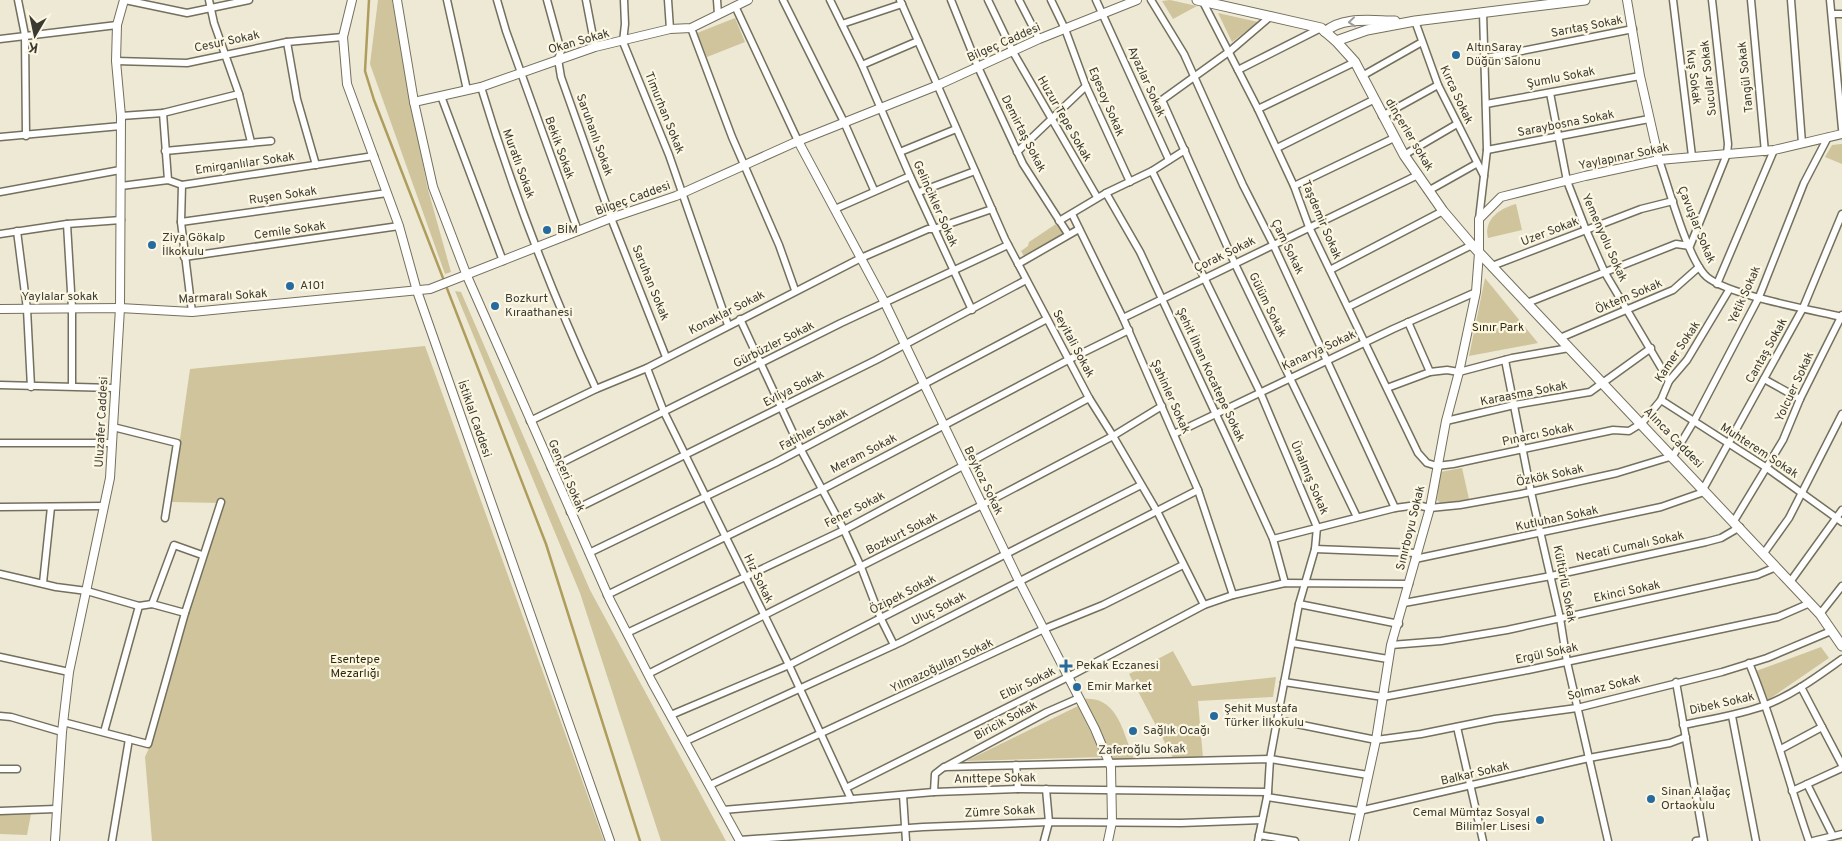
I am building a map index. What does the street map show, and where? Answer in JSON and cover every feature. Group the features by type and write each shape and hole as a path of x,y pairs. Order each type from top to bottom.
{"main road":[{"path":"1336,41 1367,30 1415,21 1585,0"},
{"path":"1200,1 1271,16 1323,30 1336,24 1352,22 1415,21"},
{"name":"dinçerler sokak","path":"1323,30 1355,62 1373,100 1404,155 1443,211 1480,253"},
{"name":"Alınca Caddesi","path":"1480,253 1673,456 1702,491 1764,553 1820,614 1842,646"}],"street":[{"path":"18,0 25,35 26,136"},
{"path":"125,0 187,13 209,3 249,0"},
{"name":"Uluzafer Caddesi","path":"55,841 62,732 69,672 110,478 120,308 121,116 116,61 118,24 125,0"},
{"name":"İstiklal Caddesi","path":"352,0 343,37 347,84 399,226 417,291 610,841"},
{"name":"Gençeri Sokak","path":"397,0 414,102 433,187 467,276 608,595 648,674 740,840"},
{"path":"447,0 466,90"},
{"name":"Bekik Sokak","path":"497,0 578,231"},
{"name":"Saruhanlı Sokak","path":"547,0 561,51 558,59 561,77 611,218"},
{"path":"586,0 595,47"},
{"path":"623,42 625,24 624,0"},
{"path":"668,0 670,29"},
{"path":"717,0 718,14"},
{"name":"Okan Sokak","path":"414,102 481,87 595,47 623,42 670,29 691,28 748,0"},
{"path":"783,0 844,122 874,190"},
{"name":"Gelincikler Sokak","path":"830,0 862,65 910,176 972,310"},
{"name":"Demirtaş Sokak","path":"951,0 978,68 1017,152 1068,234"},
{"name":"Huzur Tepe Sokak","path":"988,0 1013,52 1097,198"},
{"path":"1020,0 1039,39"},
{"name":"Egesoy Sokak","path":"1051,0 1065,29 1086,86 1130,182"},
{"name":"Ayazlar Sokak","path":"1096,0 1169,160"},
{"name":"Bilgeç Caddesi","path":"417,291 430,289 467,276 611,218 682,193 798,141 936,86 1039,39 1138,0"},
{"name":"Çam Sokak","path":"1151,0 1184,54 1243,185 1328,360 1396,508"},
{"path":"1627,0 1640,76 1659,160"},
{"name":"Kuş Sokak","path":"1673,0 1692,156"},
{"name":"Sucular Sokak","path":"1712,0 1728,144 1727,154"},
{"name":"Tangül Sokak","path":"1751,0 1769,151"},
{"path":"1791,0 1802,143"},
{"path":"1830,0 1839,62 1842,129"},
{"name":"Taşdemir Sokak","path":"1200,1 1230,51 1258,108 1294,186 1309,227 1418,453 1427,463 1437,466"},
{"path":"842,24 901,2"},
{"name":"Seyitali Sokak","path":"901,2 936,86 1008,245 1089,398 1114,436 1158,513 1204,605"},
{"path":"209,3 224,54 239,94 251,142"},
{"path":"735,6 798,141"},
{"path":"1479,219 1487,150 1486,58 1483,12"},
{"path":"1832,14 1842,14"},
{"path":"1195,78 1271,16"},
{"name":"Kırca Sokak","path":"1415,21 1438,85 1476,164 1484,176"},
{"path":"0,39 118,24"},
{"path":"691,28 743,166 779,245 795,290"},
{"path":"1238,70 1323,30"},
{"name":"Sarıtaş Sokak","path":"1486,58 1633,30"},
{"name":"Cesur Sokak","path":"116,61 187,62 286,42 343,37"},
{"path":"862,65 918,41"},
{"path":"286,42 298,99 316,165"},
{"name":"Timurhan Sokak","path":"623,42 682,193 728,325"},
{"path":"1362,76 1422,42"},
{"path":"1258,108 1355,62"},
{"name":"Şumlu Sokak","path":"1486,104 1640,76"},
{"name":"Gülüm Sokak","path":"1195,78 1162,100 1235,264 1358,517"},
{"path":"1382,116 1438,85"},
{"path":"1017,152 1050,118 1086,86"},
{"name":"Muratlı Sokak","path":"481,87 501,153 537,248 596,389"},
{"name":"Yemenyolu Sokak","path":"1550,92 1557,137 1567,181 1586,230 1605,273 1669,381"},
{"path":"121,116 163,114 239,94"},
{"path":"441,96 503,261"},
{"path":"1277,148 1373,100"},
{"path":"163,114 168,180"},
{"name":"Saraybosna Sokak","path":"1487,150 1649,119"},
{"path":"1404,155 1457,124"},
{"path":"0,138 121,126"},
{"path":"900,152 956,129"},
{"name":"Yaylapınar Sokak","path":"1479,219 1501,197 1567,181 1659,160 1769,151 1842,134"},
{"name":"Yetik Sokak","path":"1673,456 1694,421 1759,297 1804,183 1828,137"},
{"path":"1294,186 1394,138"},
{"path":"165,151 271,141"},
{"name":"Beykoz Sokak","path":"798,141 885,303 923,385 1109,762 1113,790 1112,822 1108,841"},
{"path":"1059,221 1106,193 1152,171 1185,150"},
{"path":"1717,284 1769,151"},
{"path":"1527,303 1676,244 1690,246 1727,154"},
{"name":"Emirganlılar Sokak","path":"121,186 168,180 182,185 374,156"},
{"name":"Çavuşlar Sokak","path":"1659,160 1699,267 1711,281 1729,290 1842,317"},
{"path":"1428,190 1476,164"},
{"path":"0,192 120,170"},
{"path":"919,192 975,170"},
{"name":"Ünalmış Sokak","path":"1152,171 1206,278 1260,392 1317,527 1315,549 1307,582 1299,604 1284,682 1270,760 1268,795 1258,838"},
{"name":"Çorak Sokak","path":"1124,318 1418,175"},
{"path":"835,209 874,190 910,176"},
{"path":"182,185 181,222 192,312"},
{"name":"Şehit İlhan Kocatepe Sokak","path":"1106,193 1140,252 1216,414 1273,539 1286,583"},
{"name":"Ruşen Sokak","path":"181,222 387,194"},
{"name":"Uzer Sokak","path":"1492,266 1641,209 1673,201"},
{"name":"Konaklar Sokak","path":"530,421 596,389 647,368 795,290 861,258 928,229 934,229 992,209"},
{"path":"1330,270 1443,211"},
{"name":"Şahinler Sokak","path":"1072,214 1124,318 1198,490 1233,595"},
{"name":"Cantaş Sokak","path":"1702,491 1803,308 1842,214"},
{"name":"Saruhan Sokak","path":"611,218 666,357"},
{"name":"Sınırboyu Sokak","path":"1354,841 1376,740 1391,645 1399,624 1430,508 1446,421 1459,372 1476,292 1480,253 1479,219"},
{"path":"0,234 67,224 121,220"},
{"path":"67,224 72,308 72,386"},
{"name":"Cemile Sokak","path":"184,257 399,226"},
{"path":"1018,264 1079,229"},
{"path":"17,231 27,309 31,387"},
{"name":"Gürbüzler Sokak","path":"551,468 885,303 1008,245"},
{"path":"1348,307 1472,245"},
{"name":"Öktem Sokak","path":"1560,338 1673,290 1699,267"},
{"name":"Evliya Sokak","path":"570,512 781,409 1026,280"},
{"name":"Kamer Sokak","path":"1642,423 1661,400 1669,381 1687,360 1729,290"},
{"name":"Marmaralı Sokak","path":"120,308 192,312 417,291"},
{"name":"Kanarya Sokak","path":"1174,434 1365,342 1476,292"},
{"name":"Yaylalar sokak","path":"0,309 120,308"},
{"name":"Yolcuer Sokak","path":"1737,524 1783,440 1800,399 1842,317"},
{"name":"Fatihler Sokak","path":"589,553 801,450 1047,319"},
{"path":"740,320 801,450 844,530 881,619 894,645"},
{"path":"1408,322 1430,372"},
{"name":"Meram Sokak","path":"608,595 725,535 823,489 1068,360 1129,330"},
{"path":"1387,388 1430,372 1448,370 1459,372 1505,360 1570,348"},
{"name":"Karaasma Sokak","path":"1446,421 1514,405 1590,392 1604,384 1651,348"},
{"name":"Kültürlü Sokak","path":"1505,360 1531,492 1560,618 1567,662 1608,841"},
{"name":"Hız Sokak","path":"647,368 664,412 789,665 851,799"},
{"path":"1764,379 1800,399"},
{"path":"0,385 114,388"},
{"name":"Fener Sokak","path":"627,634 844,530 1089,398"},
{"name":"Muhterem Sokak","path":"1661,400 1767,468 1840,521"},
{"name":"Bozkurt Sokak","path":"648,674 982,505 1114,436 1162,406"},
{"path":"1764,553 1789,518 1842,414"},
{"name":"Pınarcı Sokak","path":"1437,466 1475,460 1523,448 1613,430 1628,431 1642,423"},
{"path":"113,427 178,443 165,518"},
{"path":"0,443 112,443"},
{"name":"Özkök Sokak","path":"1273,539 1396,508 1417,505 1430,508 1460,505 1531,492 1610,474 1673,456"},
{"name":"Özipek Sokak","path":"671,715 789,665 1141,485"},
{"name":"Uluç Sokak","path":"686,741 894,645 1158,513 1198,490"},
{"name":"Kutluhan Sokak","path":"1315,549 1416,556 1542,534 1661,507 1702,491"},
{"path":"63,722 148,744 202,555 221,502"},
{"path":"0,507 104,506"},
{"path":"43,584 51,507"},
{"path":"1790,582 1840,521 1842,510"},
{"name":"Necati Cumalı Sokak","path":"1404,603 1551,576 1706,542 1721,538 1737,524"},
{"path":"152,604 174,544 202,555"},
{"name":"Yılmazoğulları Sokak","path":"710,785 1044,629 1103,605 1183,565"},
{"name":"Ekinci Sokak","path":"1391,645 1441,641 1560,618 1758,575 1776,567"},
{"path":"0,574 43,584 87,591 139,606 152,604 185,613"},
{"name":"Elbir Sokak","path":"846,788 1068,677 1204,605 1233,595 1286,583 1409,584"},
{"path":"1820,614 1842,586"},
{"name":"Ergül Sokak","path":"1284,682 1382,697 1567,662 1778,616 1810,603"},
{"path":"1299,604 1399,624"},
{"path":"104,732 139,606"},
{"name":"Solmaz Sokak","path":"1376,740 1495,719 1577,708 1749,663 1831,632"},
{"path":"1292,643 1388,659"},
{"path":"0,657 69,672"},
{"name":"Dibek Sokak","path":"1683,725 1732,716 1766,705 1802,687 1842,659"},
{"path":"1749,663 1766,705 1781,749 1792,791 1811,841 1842,834"},
{"path":"1676,682 1704,840 1696,841"},
{"path":"1792,791 1842,766 1802,687"},
{"name":"Biricik Sokak","path":"944,767 1039,716 1079,698"},
{"path":"0,716 21,719 62,732"},
{"path":"1732,716 1756,841"},
{"path":"1277,720 1376,740"},
{"path":"1781,749 1822,726"},
{"path":"1457,727 1484,841"},
{"name":"Balkar Sokak","path":"1268,795 1344,811 1359,811 1470,788 1589,758 1670,743 1686,737"},
{"path":"112,841 129,739"},
{"name":"Zaferoğlu Sokak","path":"944,767 1270,760 1368,775"},
{"path":"1016,765 1018,789"},
{"path":"934,792 935,774 944,767"},
{"path":"0,769 17,769"},
{"path":"1807,784 1834,836"},
{"name":"Anıttepe Sokak","path":"723,810 934,792 1018,789 1268,795"},
{"path":"1044,841 1049,822 1046,790"},
{"path":"904,795 906,841"},
{"path":"0,811 56,809"},
{"name":"Zümre Sokak","path":"740,840 788,834 1049,822 1181,823 1262,820"},
{"path":"1258,838 1295,841"}],"green space":[{"path":"378,0 392,0 427,186 451,272 445,274 370,64"},
{"path":"1170,0 1197,6 1173,19 1162,1"},
{"path":"1218,13 1258,22 1232,42"},
{"path":"735,18 745,42 707,57 697,33"},
{"path":"1842,144 1842,164 1825,157 1832,145"},
{"path":"1516,204 1522,230 1488,238 1488,225 1494,215"},
{"path":"1056,224 1066,234 1025,258 1021,251 1028,246 1029,242"},
{"name":"Sınır Park","path":"1485,278 1538,343 1469,356"},
{"path":"455,291 461,292 590,590 726,841 661,841 580,593"},
{"name":"Esentepe Mezarlığı","path":"425,346 604,841 152,841 145,757 150,746 221,503 171,502 190,369"},
{"path":"1462,468 1469,499 1442,504 1437,500 1440,472"},
{"path":"1821,647 1829,658 1768,700 1756,671"},
{"path":"1173,651 1192,686 1276,677 1273,697 1198,701 1203,758 1174,760 1129,674"},
{"path":"1084,699 1105,703 1112,710 1118,718 1134,759 1108,759"},
{"path":"1078,706 1103,757 966,761"},
{"path":"31,814 27,835 0,834 0,815"}],"waterway":[{"path":"369,0 365,71 374,100 546,544 640,841"}],"place":[{"name":"AltınSaray Düğün Salonu","path":"1456,55"},
{"name":"BİM","path":"547,230"},
{"name":"Ziya Gökalp İlkokulu","path":"152,245"},
{"name":"A101","path":"290,286"},
{"name":"Bozkurt Kıraathanesi","path":"495,306"},
{"name":"Pekak Eczanesi","path":"1066,666"},
{"name":"Emir Market","path":"1077,687"},
{"name":"Şehit Mustafa Türker İlkokulu","path":"1214,716"},
{"name":"Sağlık Ocağı","path":"1133,731"},
{"name":"Sinan Alağaç Ortaokulu","path":"1651,799"},
{"name":"Cemal Mümtaz Sosyal Bilimler Lisesi","path":"1540,820"}]}
